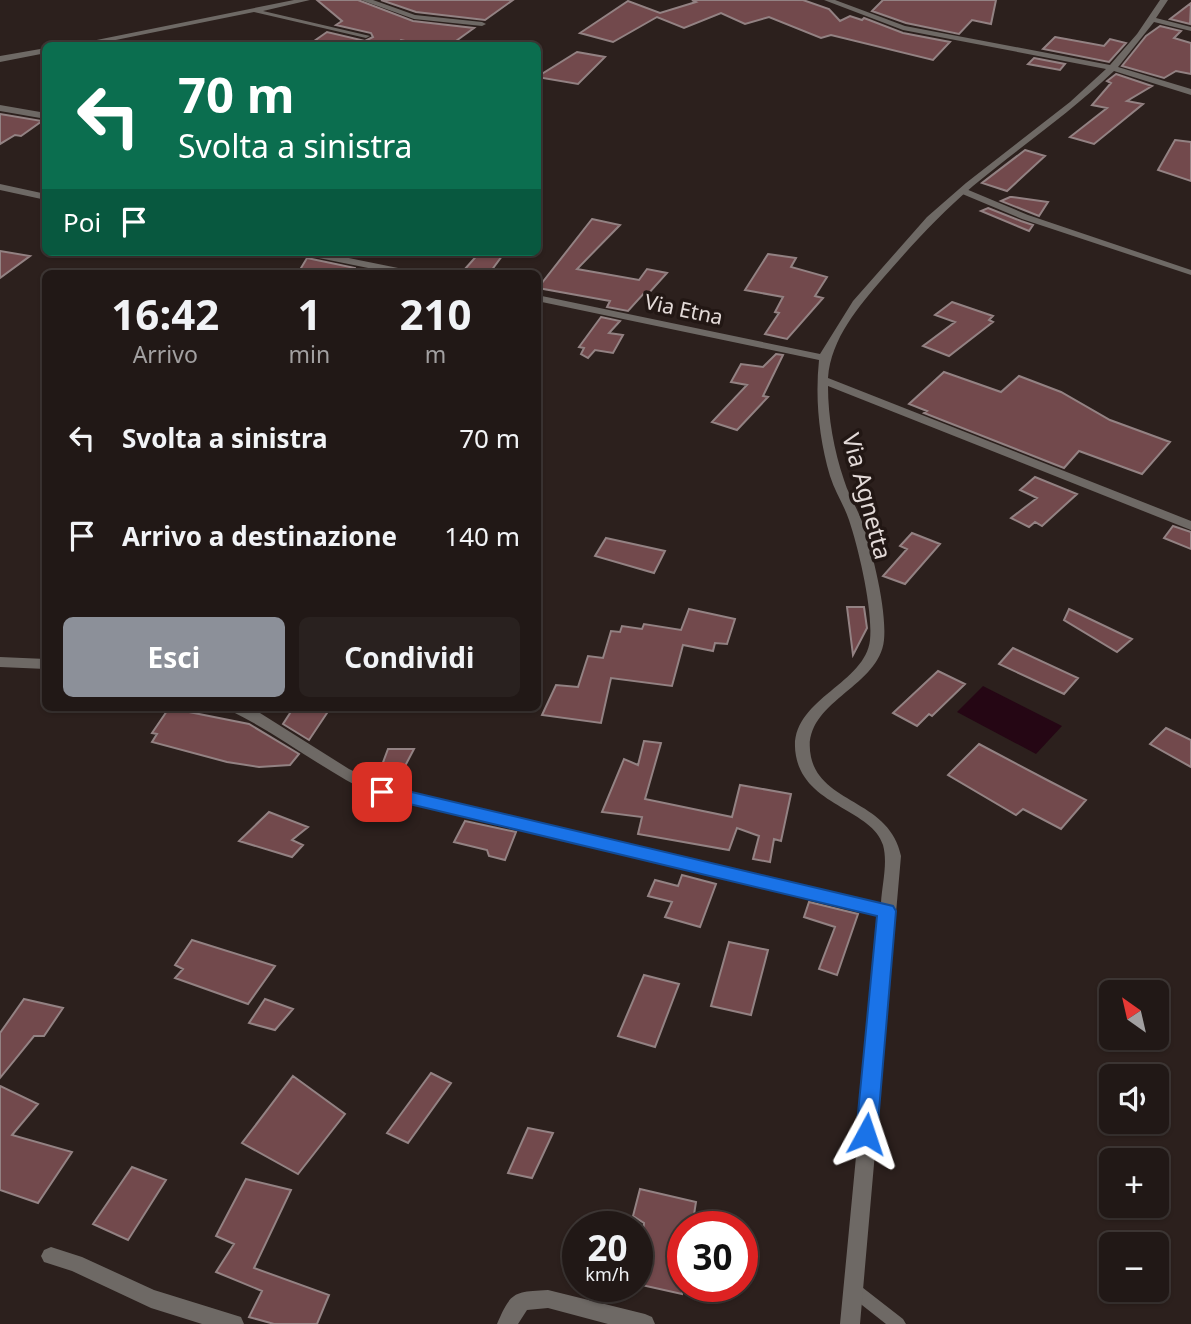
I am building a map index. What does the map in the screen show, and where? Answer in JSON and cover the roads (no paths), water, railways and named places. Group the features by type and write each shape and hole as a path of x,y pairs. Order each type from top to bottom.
{"street":[{"path":"365,0 414,17 482,24"},
{"path":"828,0 903,28 1112,68 1191,92"},
{"path":"824,358 857,302 897,255 963,191 1112,68 1164,0"},
{"path":"91,42 300,1"},
{"path":"252,10 366,36"},
{"path":"1152,19 1191,29"},
{"path":"0,59 42,51"},
{"path":"0,108 42,116"},
{"path":"0,187 42,196"},
{"path":"324,256 393,270"},
{"name":"Via Etna","path":"541,299 824,358"},
{"name":"Via Agnetta","path":"824,358 824,416 831,458 843,495 855,520 877,625 878,646 870,660 823,703 802,735 804,758 812,776 830,795 872,822 889,838 893,856 850,1324"},
{"path":"824,380 1191,526"},
{"path":"0,662 42,664"},
{"path":"245,711 264,719 336,770 382,792 887,911"},
{"path":"51,1256 75,1263 151,1298 234,1324"},
{"path":"507,1324 521,1301 548,1298 645,1324"}],"lane":[{"path":"963,191 1025,217 1191,273"},
{"path":"853,1289 898,1324"}]}
